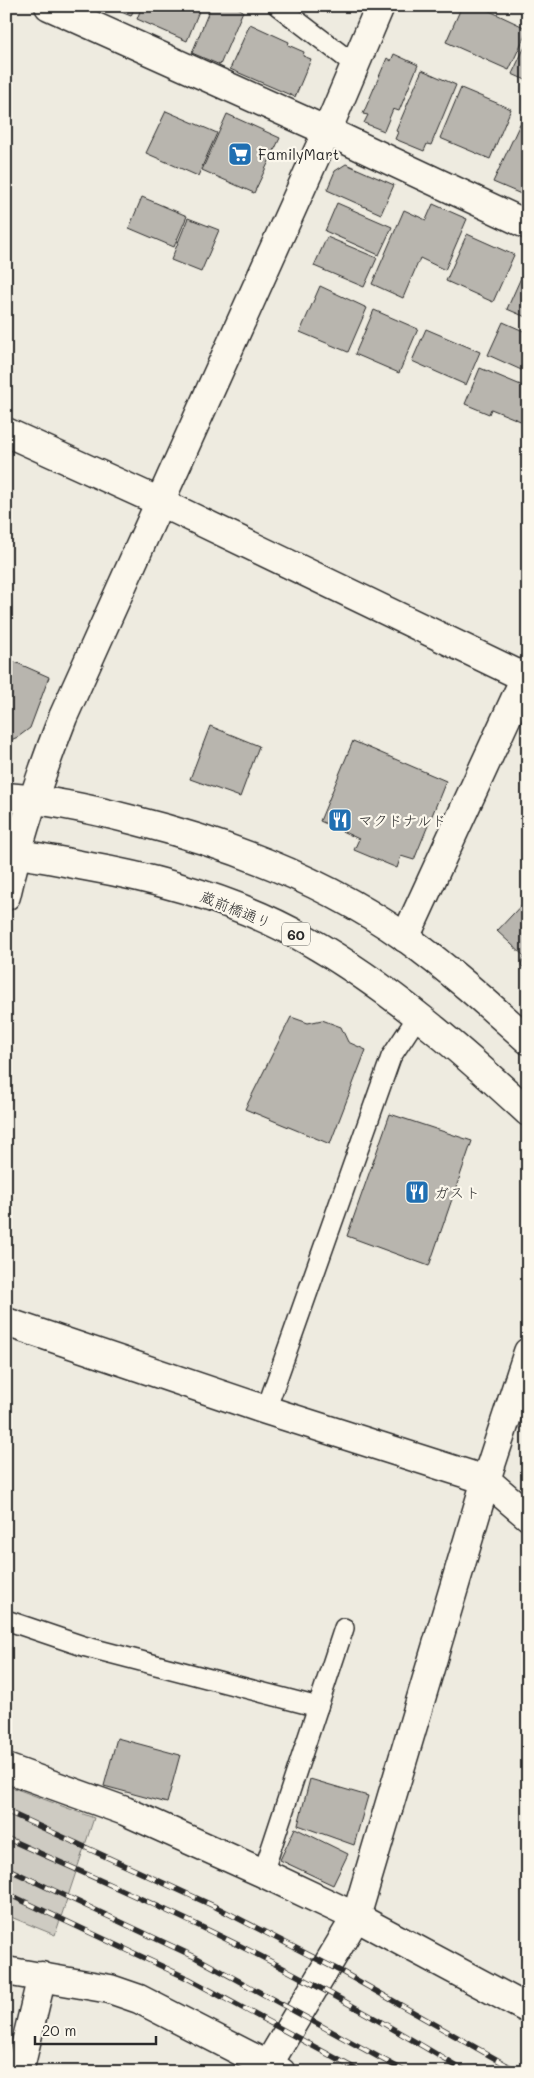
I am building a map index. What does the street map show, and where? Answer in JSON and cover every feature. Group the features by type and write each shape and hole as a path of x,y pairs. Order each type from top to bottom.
{"street":[{"path":"49,6 327,131 528,225"},
{"path":"6,896 19,798 63,718 327,131 380,6"},
{"path":"6,432 160,502 527,676 405,938"},
{"path":"19,798 108,814 186,834 245,855 324,888 405,938 478,994 528,1040"},
{"name":"蔵前橋通り","path":"11,853 127,873 185,889 257,916 306,939 354,968 418,1016 472,1060 528,1112"},
{"path":"6,1322 266,1410 486,1480 528,1516"},
{"path":"6,1971 110,1989 138,1999 275,2068 356,1917 486,1480 528,1352"},
{"path":"6,1768 125,1811 264,1873 356,1917 528,2009"},
{"path":"19,2072 42,1976"}],"lane":[{"path":"278,6 355,65"},
{"path":"266,1410 391,1058 418,1016"},
{"path":"6,1620 83,1646 318,1707"},
{"path":"264,1873 344,1628"}],"shaded area":[{"path":"6,1785 94,1818 55,1935 6,1915"}],"building":[{"path":"106,6 135,6 131,16"},
{"path":"142,6 201,6 187,41 137,19"},
{"path":"211,6 235,6 243,11 220,65 192,53"},
{"path":"462,6 479,6 528,29 509,70 446,42"},
{"path":"250,24 289,42 288,45 304,52 303,56 311,59 295,97 230,69"},
{"path":"528,40 528,81 512,74"},
{"path":"394,54 418,65 399,111 393,109 384,131 364,123 368,115 363,114 387,58 391,61"},
{"path":"422,70 456,85 431,145 427,144 424,151 395,139 398,132 396,131"},
{"path":"461,88 511,109 490,159 440,138"},
{"path":"166,111 217,133 198,176 146,153"},
{"path":"525,113 528,114 528,197 493,182"},
{"path":"227,114 280,138 254,193 202,170"},
{"path":"346,164 394,185 381,214 327,190 335,171"},
{"path":"142,197 187,216 174,247 129,228"},
{"path":"337,203 392,227 379,255 325,231"},
{"path":"433,204 467,219 445,270 420,258 403,298 372,284 404,210 426,220"},
{"path":"188,218 219,230 201,272 171,260"},
{"path":"467,234 514,255 493,302 446,281"},
{"path":"327,237 377,258 364,287 314,266"},
{"path":"528,262 528,318 507,309"},
{"path":"320,286 367,308 348,352 300,332"},
{"path":"374,310 418,329 399,373 355,354"},
{"path":"503,322 528,333 528,373 488,355"},
{"path":"426,329 480,352 466,385 412,361"},
{"path":"480,368 528,388 528,411 523,422 491,409 489,414 465,404"},
{"path":"528,426 528,439 523,437"},
{"path":"6,658 49,677 30,728 18,737 6,742"},
{"path":"210,726 259,746 240,797 190,779"},
{"path":"353,741 446,781 414,860 401,856 397,868 354,850 359,839 320,821"},
{"path":"528,898 528,972 521,965 524,956 497,931"},
{"path":"291,1017 308,1023 322,1020 341,1027 348,1042 366,1050 330,1144 245,1109"},
{"path":"390,1114 472,1141 429,1266 347,1236"},
{"path":"117,1738 180,1755 167,1803 104,1786"},
{"path":"310,1779 368,1796 354,1845 298,1825"},
{"path":"295,1828 348,1854 333,1885 280,1860"}],"railway":[{"path":"6,1811 216,1907 344,1973 519,2072"},
{"path":"6,1838 168,1911 264,1958 315,1985 466,2072"},
{"path":"6,1868 195,1957 406,2072"},
{"path":"6,1893 189,1979 361,2072"}],"place":[{"name":"FamilyMart","path":"240,154"},
{"name":"マクドナルド","path":"340,820"},
{"name":"ガスト","path":"417,1192"}]}
